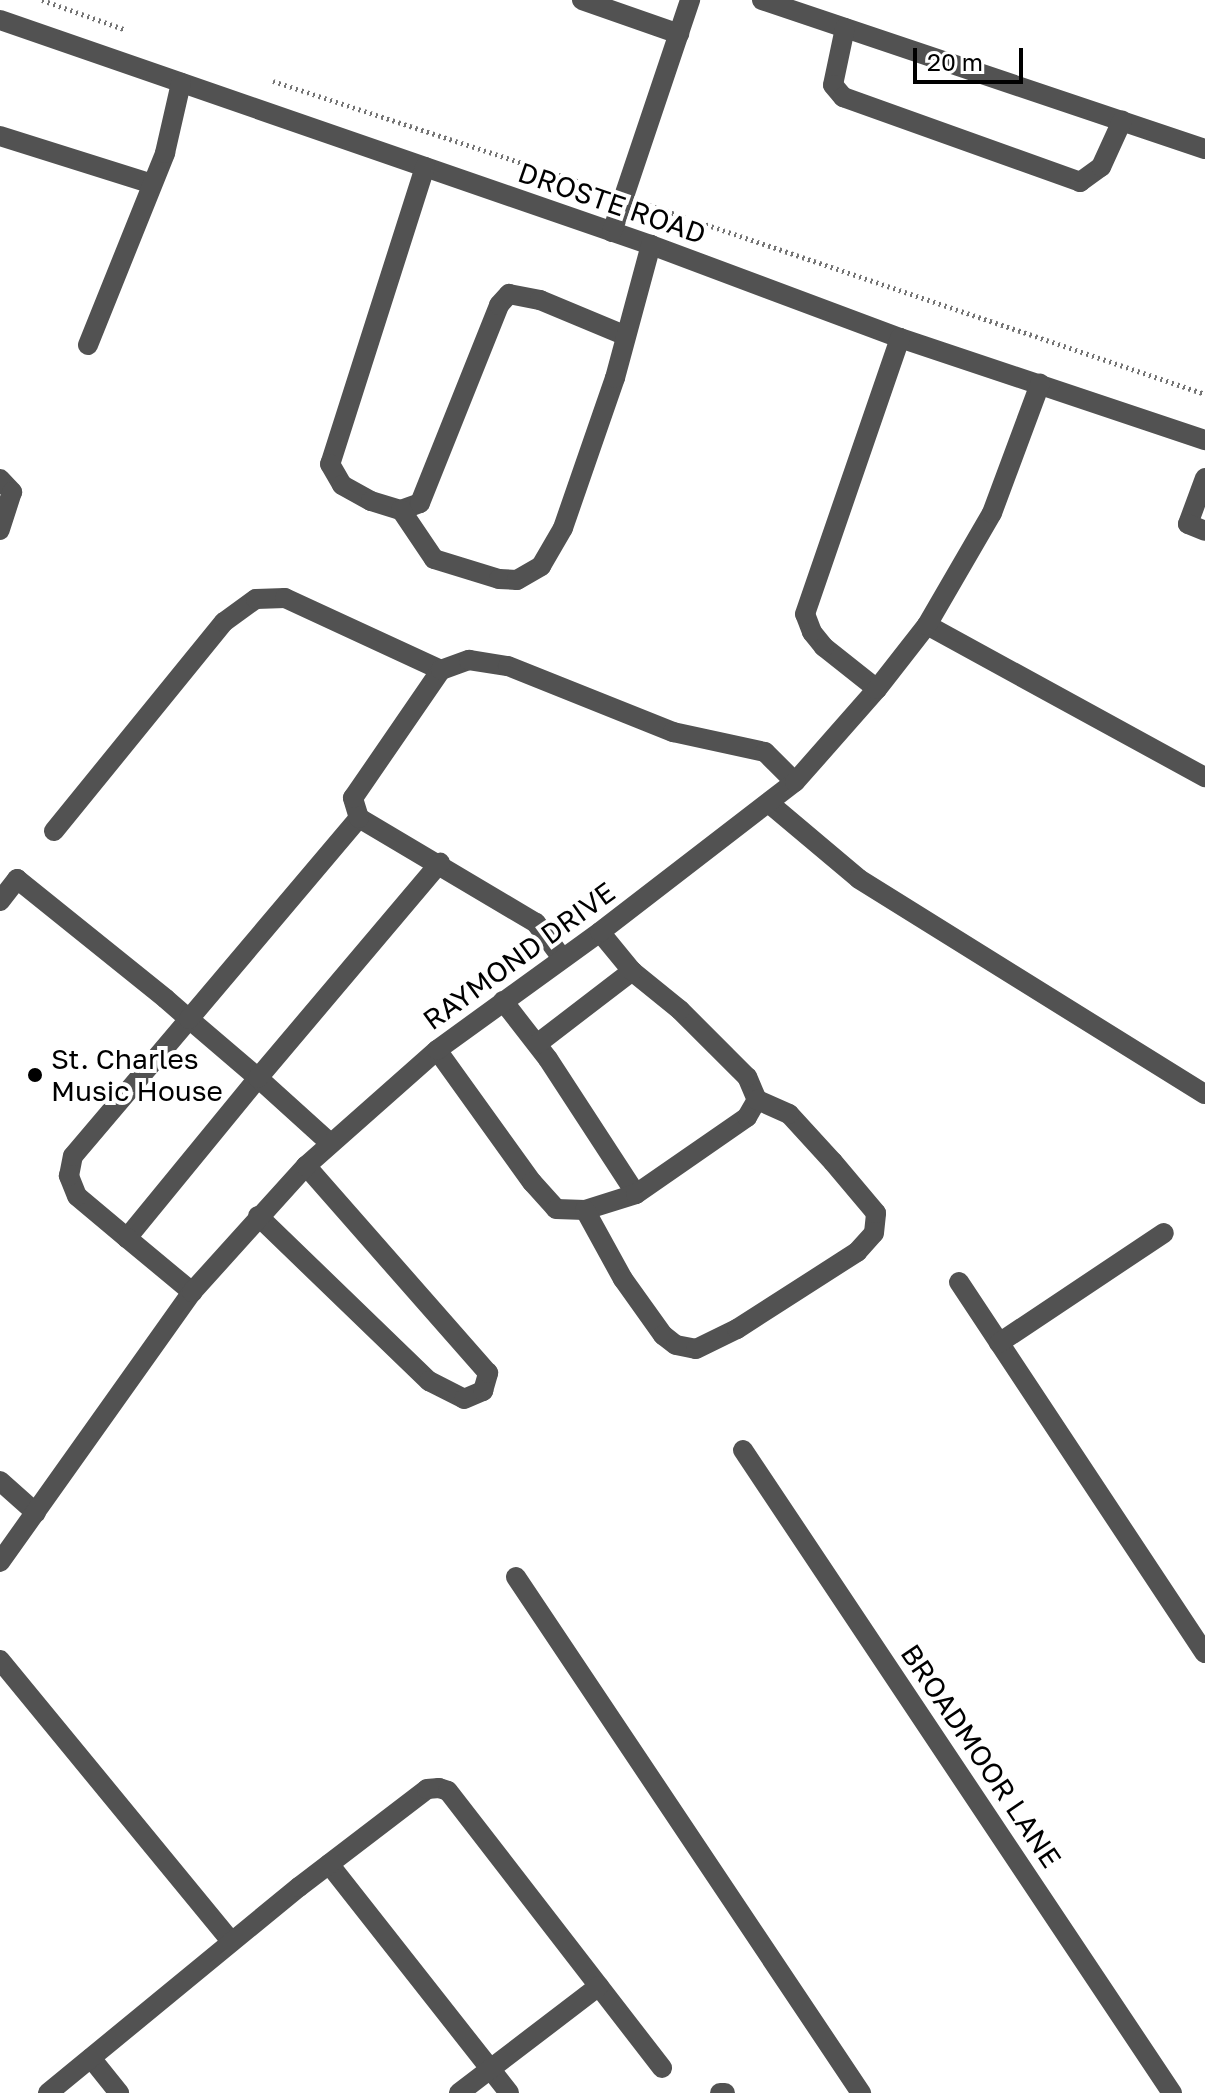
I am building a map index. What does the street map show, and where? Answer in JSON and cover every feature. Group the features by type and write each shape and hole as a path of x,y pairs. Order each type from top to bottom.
{"street":[{"path":"582,0 679,34"},
{"path":"612,232 690,0"},
{"path":"762,0 1205,149"},
{"name":"DROSTE ROAD","path":"2,27 181,83 651,245 900,338 1205,440"},
{"path":"845,28 833,85 843,97 1080,182 1101,167 1122,121"},
{"path":"88,345 165,153 181,83"},
{"path":"0,136 152,184"},
{"path":"425,167 330,464 342,485 371,501 401,510 420,503 499,305 509,294 540,300 624,335"},
{"path":"401,510 434,559 499,579 517,580 541,566 563,528 615,378 624,335 651,245"},
{"path":"877,689 824,647 812,632 805,614 900,338"},
{"name":"RAYMOND DRIVE","path":"0,1562 192,1292 306,1166 437,1050 600,932 795,782 877,689 927,625 992,513 1040,384"},
{"path":"1205,478 1188,524 1205,531"},
{"path":"0,479 12,492 0,530"},
{"path":"54,831 224,622 256,599 285,598 441,670"},
{"path":"927,625 1205,777"},
{"path":"562,958 536,923 440,863 359,818 353,798 441,670 469,660 508,666 673,732 765,752 795,782"},
{"path":"770,804 859,879 1205,1094"},
{"path":"192,1292 77,1196 69,1176 73,1156 359,818"},
{"path":"127,1238 440,863"},
{"path":"0,901 17,879 189,1019 330,1143"},
{"path":"585,1210 623,1279 663,1335 676,1345 696,1349 737,1329 857,1252 874,1233 876,1213 789,1114 757,1100 747,1077 680,1010 632,971 600,932"},
{"path":"537,1044 632,971"},
{"path":"503,1001 537,1044 636,1194"},
{"path":"437,1050 532,1182 556,1209 585,1210 636,1194 747,1117 757,1100"},
{"path":"258,1216 443,1392 464,1399 483,1391 488,1373 306,1166"},
{"path":"999,1343 1164,1233"},
{"path":"959,1282 1205,1653"},
{"name":"BROADMOOR LANE","path":"743,1450 1172,2093"},
{"path":"0,1481 36,1513"},
{"path":"516,1577 861,2093"},
{"path":"0,1660 231,1941"},
{"path":"48,2093 231,1941 427,1789 448,1791 662,2068"},
{"path":"329,1864 509,2093"},
{"path":"459,2093 599,1986"},
{"path":"91,2058 119,2093"}],"place":[{"name":"St. Charles Music House","path":"35,1075"}]}
